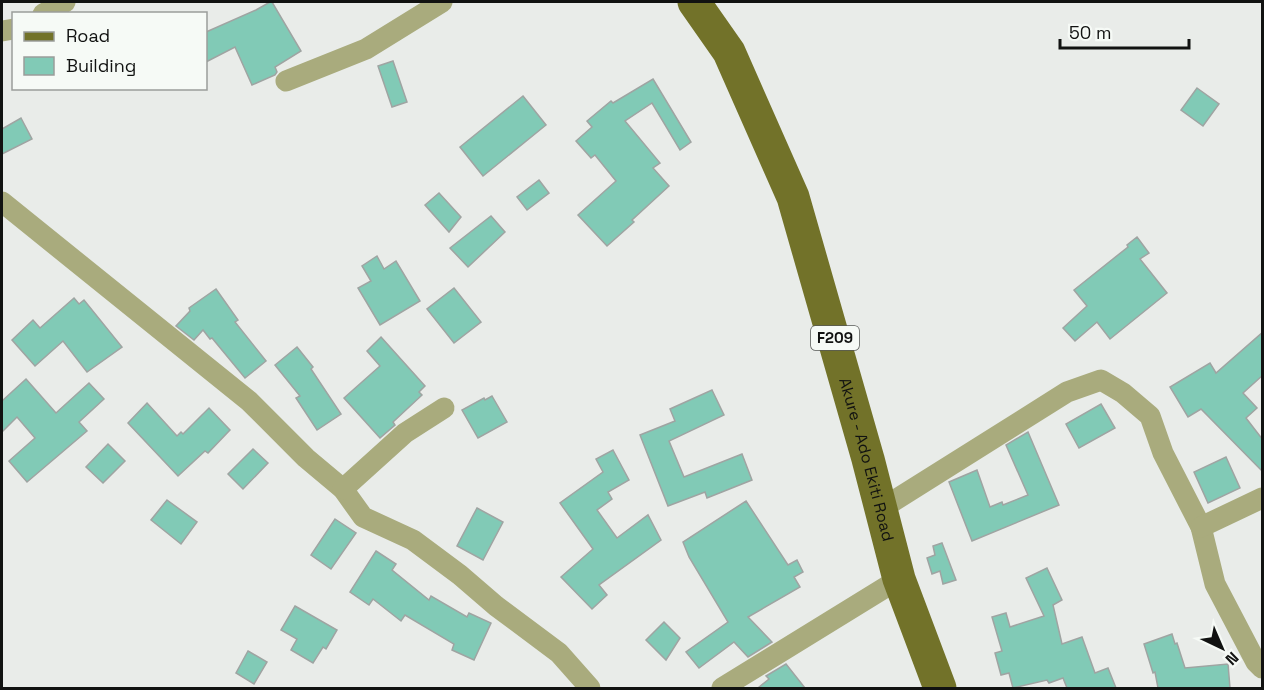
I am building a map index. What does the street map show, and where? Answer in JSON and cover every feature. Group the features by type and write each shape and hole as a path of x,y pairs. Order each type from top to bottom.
{"main road":[{"name":"Akure - Ado Ekiti Road","path":"694,2 729,52 794,197 822,290 899,579 940,688"}],"street":[{"path":"47,12 65,2"},
{"path":"286,81 366,49 442,2"},
{"path":"2,202 249,401 306,458 343,489 363,517 413,540 460,575 496,606 560,653 590,688"},
{"path":"881,509 1067,392 1101,380 1123,393 1150,416 1163,453 1201,527 1215,584 1256,662 1263,668"},
{"path":"343,489 405,433 444,408"},
{"path":"1201,527 1263,498"},
{"path":"722,688 899,579"}],"building":[{"path":"272,2 301,51 275,67 277,72 275,75 252,85 235,47 207,61 207,32"},
{"path":"393,61 407,102 392,107 378,66"},
{"path":"653,79 691,142 680,150 652,103 625,121 660,163 653,168 669,186 607,246 578,215 616,181 595,155 591,158 576,141 592,127 587,121 611,101 613,103"},
{"path":"1197,88 1219,104 1203,126 1181,110"},
{"path":"523,96 546,125 483,176 460,147"},
{"path":"21,118 32,139 2,154 2,129"},
{"path":"539,180 549,193 527,210 517,197"},
{"path":"439,193 461,217 449,232 425,205"},
{"path":"491,216 505,232 468,267 450,248"},
{"path":"1137,237 1149,253 1140,259 1167,293 1110,339 1097,322 1075,341 1063,328 1087,306 1074,290 1128,247 1127,245"},
{"path":"377,256 384,269 396,261 420,301 380,325 358,288 371,281 362,266"},
{"path":"454,288 481,322 454,343 427,309"},
{"path":"216,289 238,320 235,322 266,361 245,378 203,330 194,340 176,326 190,311 189,308"},
{"path":"74,298 79,304 84,300 122,347 87,372 63,341 35,366 12,340 33,320 40,328"},
{"path":"1263,332 1263,375 1243,393 1257,408 1246,418 1263,440 1263,472 1201,409 1188,417 1170,387 1210,363 1216,373"},
{"path":"381,337 425,386 419,392 422,395 393,422 395,425 380,438 344,398 380,366 367,351"},
{"path":"297,347 313,367 311,369 341,414 317,430 296,398 300,396 275,365"},
{"path":"26,379 56,413 89,383 104,399 79,422 87,431 27,482 9,461 35,438 17,417 2,432 2,401"},
{"path":"712,390 724,415 669,441 684,477 742,454 752,480 707,498 705,492 668,506 640,435 675,421 670,409"},
{"path":"492,396 507,422 478,438 462,410"},
{"path":"147,403 177,436 181,432 183,434 209,408 230,430 208,453 205,451 178,476 128,423"},
{"path":"1101,404 1115,428 1079,448 1066,424"},
{"path":"1028,432 1059,505 972,541 949,482 977,470 990,507 1002,502 1003,505 1028,495 1006,445"},
{"path":"108,444 125,461 103,483 86,467"},
{"path":"253,449 268,463 243,489 228,474"},
{"path":"613,450 629,480 608,492 612,499 597,510 617,538 648,515 661,540 599,585 607,595 592,609 561,577 593,549 560,503 603,472 596,459"},
{"path":"1226,457 1240,488 1208,503 1194,472"},
{"path":"167,500 197,522 181,544 151,520"},
{"path":"746,501 788,565 797,560 803,572 794,577 800,587 748,617 772,642 748,657 734,642 699,668 686,652 728,622 689,557 683,542"},
{"path":"477,508 503,522 483,560 457,546"},
{"path":"335,519 356,533 331,569 311,555"},
{"path":"942,543 956,580 943,584 940,571 932,574 927,558 935,555 933,546"},
{"path":"376,551 396,564 392,570 429,600 431,596 467,617 469,613 491,623 474,660 452,650 454,644 405,615 401,621 373,599 369,605 350,592"},
{"path":"1047,568 1062,600 1053,605 1062,644 1082,637 1095,673 1108,668 1116,688 1067,688 1063,678 1049,683 1047,680 1013,688 1009,673 1001,675 995,653 1002,651 992,617 1006,613 1010,627 1044,616 1026,578"},
{"path":"295,606 337,630 326,649 323,647 313,663 291,650 297,639 281,630"},
{"path":"664,622 680,638 666,660 646,640"},
{"path":"1172,634 1185,668 1228,664 1230,688 1158,688 1155,672 1153,673 1144,644"},
{"path":"248,651 267,662 254,684 236,673"},
{"path":"786,664 805,688 758,688 769,679 766,676"}]}
